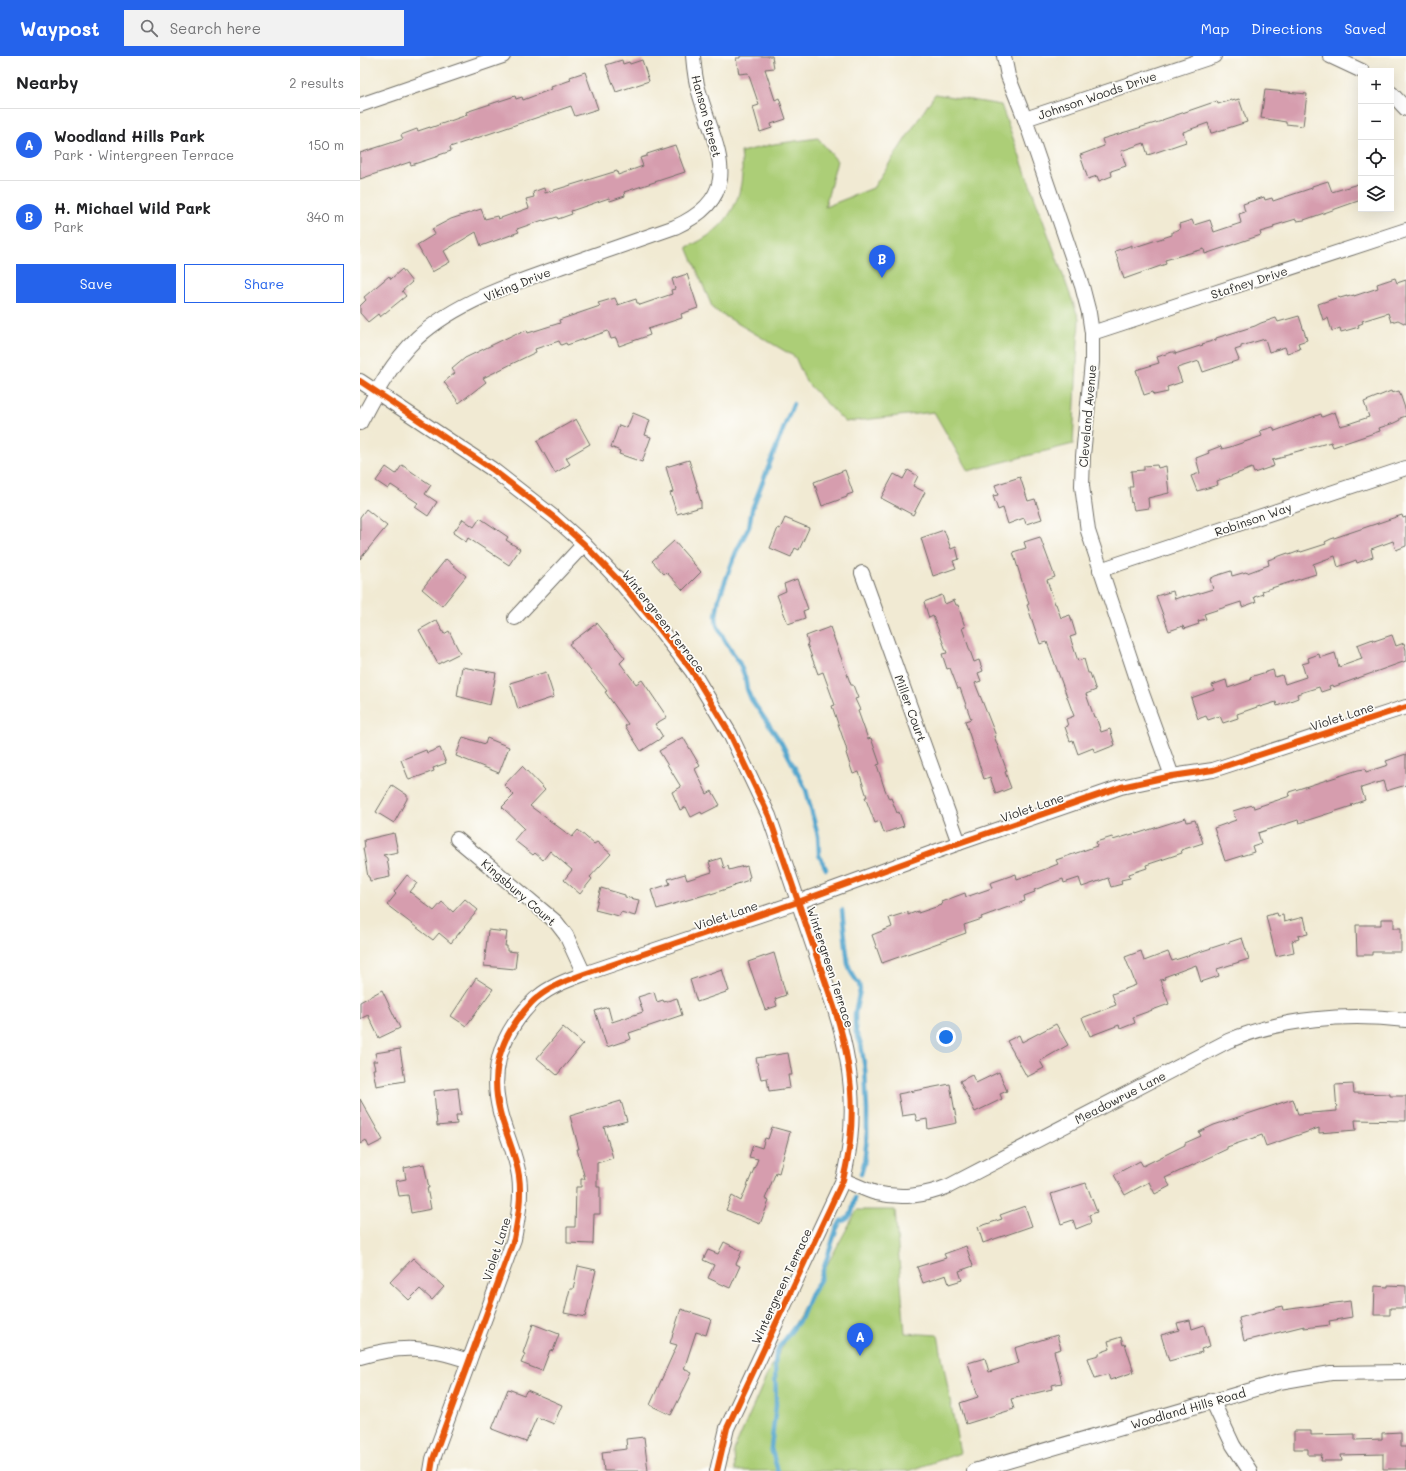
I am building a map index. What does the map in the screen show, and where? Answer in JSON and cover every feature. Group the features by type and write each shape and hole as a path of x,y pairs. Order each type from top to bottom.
{"street":[{"path":"360,105 503,56"},
{"name":"Hanson Street","path":"693,56 698,92 717,147 720,166 719,181 714,199"},
{"name":"Cleveland Avenue","path":"1004,56 1008,76 1025,119 1082,286 1089,313 1092,333 1092,362 1083,456 1082,486 1088,531 1139,685 1172,776"},
{"name":"Johnson Woods Drive","path":"1025,119 1214,56"},
{"path":"1330,56 1358,69"},
{"path":"1394,96 1406,109"},
{"name":"Viking Drive","path":"360,423 393,364 418,337 460,308 514,283 675,227 691,220 704,210 714,199"},
{"name":"Stafney Drive","path":"1092,333 1406,230"},
{"name":"Wintergreen Terrace","path":"360,381 492,469 555,518 584,544 622,584 692,671 730,734 769,816 838,1017 847,1059 851,1114 850,1141 843,1180 727,1428 717,1471"},
{"name":"Robinson Way","path":"1100,570 1406,468"},
{"path":"515,618 584,544"},
{"name":"Miller Court","path":"862,573 959,843"},
{"name":"Violet Lane","path":"431,1471 433,1459 514,1239 520,1211 519,1174 499,1110 496,1086 496,1069 498,1056 504,1040 516,1021 537,997 560,984 584,974 798,902 959,843 1121,787 1172,776 1213,770 1406,707"},
{"name":"Kingsbury Court","path":"456,839 556,922 566,935 584,974"},
{"name":"Meadowrue Lane","path":"843,1180 875,1193 894,1196 913,1196 932,1193 949,1186 1242,1035 1286,1023 1340,1018 1380,1017 1406,1020"},
{"path":"360,1357 382,1351 409,1348 434,1350 469,1361"},
{"name":"Woodland Hills Road","path":"974,1471 1212,1400 1279,1382 1314,1375 1348,1372 1406,1372"},
{"path":"1212,1400 1233,1445 1250,1471"}],"green space":[{"path":"935,94 1001,105 1079,319 1073,444 968,471 934,412 845,422 806,382 795,357 713,309 687,247 702,240 714,231 732,210 738,197 741,183 741,152 774,144 818,138 837,161 825,207 873,188"},
{"path":"857,1210 895,1210 905,1333 938,1335 960,1453 909,1471 735,1471 734,1450 766,1377"}],"building":[{"path":"740,56 772,56 774,68 765,69 775,100 779,98 786,119 771,124 772,128 760,132 753,107 759,105 748,73 739,74 736,58 740,58"},
{"path":"622,60 623,64 629,62 630,64 642,60 649,81 616,92 606,65"},
{"path":"585,72 598,109 575,116 571,106 450,147 451,151 439,156 411,165 410,162 360,179 360,153 403,139 401,135 417,129 418,131 430,128 467,115 466,112 515,96 516,99 522,97 523,100 552,89 551,87 571,80 570,77"},
{"path":"1265,90 1307,94 1303,126 1286,124 1286,122 1261,118"},
{"path":"1239,99 1247,122 1212,133 1208,123 1183,132 1186,142 1148,155 1144,143 1121,151 1126,166 1111,171 1112,176 1099,181 1097,176 1088,179 1080,155 1104,146 1102,139 1162,121 1217,101 1218,104"},
{"path":"675,145 685,172 624,192 625,196 610,201 609,198 571,211 572,214 558,219 557,217 543,220 517,229 519,232 481,246 476,232 444,251 450,262 432,272 417,245 435,234 432,229 451,219 481,209 485,219 497,216 498,219 529,208 526,199 534,197 533,192 544,188 545,193 617,171 618,175 643,166 640,158 647,156 647,154"},
{"path":"1328,181 1332,192 1358,184 1358,201 1304,220 1297,221 1296,219 1273,226 1274,228 1260,232 1261,235 1205,254 1204,249 1165,260 1166,264 1124,279 1115,251 1132,245 1132,248 1172,235 1172,232 1180,229 1179,224 1192,220 1194,225 1210,220 1214,232 1241,223 1239,214 1245,212 1243,204 1264,197 1265,200 1272,198 1273,201 1312,188 1312,186"},
{"path":"402,269 412,282 402,291 406,296 380,317 378,314 368,322 360,313 360,306 366,300 364,297 389,276 391,279"},
{"path":"687,274 698,308 681,314 682,318 648,329 650,335 619,346 616,338 611,339 608,331 567,345 566,343 561,345 559,341 535,349 536,352 483,378 486,382 459,403 444,382 455,373 452,369 465,358 517,333 518,334 527,330 528,333 560,323 559,320 600,306 598,303 615,298 618,305 636,299 637,303 640,305 672,294 671,290 675,289 672,279"},
{"path":"1395,278 1397,283 1406,280 1406,324 1398,320 1391,322 1388,313 1362,321 1363,323 1358,325 1359,327 1341,332 1340,328 1332,331 1328,318 1323,320 1318,304 1339,297 1354,296 1378,288 1377,284"},
{"path":"1299,316 1307,340 1298,343 1300,349 1287,353 1285,347 1269,352 1265,339 1241,346 1241,348 1235,350 1239,360 1203,372 1199,361 1177,368 1182,382 1167,387 1168,392 1154,395 1153,392 1144,395 1136,370 1159,363 1157,357 1172,352 1175,352 1175,354 1203,345 1202,344 1216,340 1216,338 1276,318 1278,322"},
{"path":"1391,391 1392,393 1399,391 1406,411 1406,416 1400,418 1400,420 1394,423 1379,428 1380,431 1333,447 1331,442 1284,455 1284,457 1272,460 1274,466 1254,473 1252,468 1217,481 1218,485 1197,491 1191,476 1200,473 1196,458 1209,453 1208,451 1221,446 1222,449 1230,447 1262,436 1260,431 1273,427 1275,431 1321,414 1322,417 1335,412 1340,426 1348,424 1369,417 1364,402"},
{"path":"633,413 650,420 645,435 651,437 642,462 619,454 620,451 611,447 619,425 627,428"},
{"path":"576,419 590,444 566,458 570,464 555,473 537,441"},
{"path":"689,460 697,486 701,507 677,514 670,493 673,492 666,467"},
{"path":"402,465 431,485 425,494 437,502 428,516 415,507 418,503 391,485 388,489 376,481 386,467 396,474"},
{"path":"1157,465 1158,468 1166,466 1169,493 1148,498 1149,508 1134,510 1132,502 1131,503 1129,487 1133,487 1131,471 1144,470 1144,466"},
{"path":"845,470 853,493 847,495 847,497 822,506 814,482"},
{"path":"908,470 918,476 913,486 925,492 913,515 881,498 894,474 903,479"},
{"path":"1020,477 1028,501 1035,499 1042,519 1026,524 1024,518 1008,524 1003,508 998,510 993,496 998,495 995,485"},
{"path":"366,509 387,526 360,559 360,517"},
{"path":"1402,515 1403,518 1406,517 1406,546 1396,550 1393,541 1371,549 1373,557 1357,563 1356,560 1338,567 1335,556 1313,564 1316,574 1262,591 1263,594 1254,597 1256,602 1242,607 1241,602 1204,614 1206,619 1198,621 1199,624 1184,629 1183,626 1169,631 1156,596 1173,591 1175,599 1213,589 1210,579 1215,576 1231,571 1232,576 1247,573 1269,565 1268,560 1288,553 1289,555 1326,544 1325,542 1331,539"},
{"path":"480,518 508,537 506,540 520,549 509,565 468,538 466,542 453,533 463,519 474,527"},
{"path":"785,518 809,528 799,550 795,548 791,557 770,548 778,528 780,529"},
{"path":"944,530 951,549 956,547 959,559 953,561 956,568 933,576 921,538"},
{"path":"1040,537 1055,577 1047,580 1055,604 1061,618 1070,615 1076,635 1070,637 1078,661 1084,659 1088,673 1090,673 1096,690 1086,694 1094,717 1096,717 1101,732 1110,729 1115,745 1095,753 1093,748 1078,754 1073,740 1070,741 1065,727 1068,726 1066,719 1074,716 1047,642 1040,644 1027,605 1029,604 1013,552 1026,548 1024,542"},
{"path":"674,541 701,572 683,590 666,572 664,574 652,561"},
{"path":"446,559 466,576 442,606 422,589"},
{"path":"797,579 808,609 803,611 805,618 788,624 777,595 786,591 784,584"},
{"path":"942,595 945,604 954,600 956,605 958,605 965,627 962,628 974,662 979,660 983,671 978,673 981,681 975,683 996,736 994,736 1007,771 1005,772 1011,788 996,794 990,777 984,779 965,721 971,719 960,688 958,689 950,668 947,669 942,654 947,653 933,616 929,618 924,602"},
{"path":"437,620 444,634 449,631 460,653 438,664 419,630"},
{"path":"597,623 625,658 620,663 636,684 642,680 667,717 655,724 663,737 641,751 625,726 628,724 605,692 607,691 569,644"},
{"path":"830,627 851,685 853,685 858,698 855,699 860,710 858,711 868,739 871,738 880,764 877,765 884,787 889,799 891,798 897,813 899,812 904,826 884,833 880,821 875,823 865,797 867,797 859,772 853,774 846,753 846,747 832,706 835,705 823,672 818,674 807,644 806,636"},
{"path":"1392,635 1396,646 1404,643 1406,650 1406,661 1333,687 1332,685 1329,686 1330,689 1321,692 1319,687 1297,694 1298,698 1277,706 1276,702 1260,706 1237,714 1238,718 1223,723 1220,716 1208,720 1206,716 1198,719 1191,698 1214,690 1212,685 1226,680 1228,688 1251,680 1250,677 1273,670 1275,677 1282,675 1285,684 1306,677 1302,664 1309,662 1308,658 1319,654 1320,658 1335,653 1339,667 1362,659 1357,645 1373,639 1374,641"},
{"path":"462,667 496,673 490,705 457,696"},
{"path":"546,672 554,697 518,709 510,683"},
{"path":"463,737 485,744 487,738 509,747 499,773 456,756"},
{"path":"683,737 700,766 695,769 707,794 712,791 720,805 702,814 701,812 691,817 686,807 680,810 672,792 681,787 659,751"},
{"path":"440,748 446,763 433,768 434,771 409,780 401,760 426,750 427,753"},
{"path":"1406,754 1406,785 1386,791 1383,781 1361,788 1365,800 1351,805 1352,806 1299,823 1298,820 1258,833 1261,843 1252,846 1254,852 1225,861 1214,828 1236,820 1233,811 1253,805 1254,808 1290,796 1289,792 1358,770 1365,769 1366,772 1388,765 1386,761"},
{"path":"522,766 545,790 530,806 572,837 578,830 594,844 597,842 611,854 590,877 592,879 580,894 564,880 572,870 550,851 543,860 535,853 533,855 514,840 524,828 502,807 514,795 504,785"},
{"path":"392,785 407,795 407,799 394,823 376,812"},
{"path":"1186,818 1187,822 1195,820 1203,843 1181,850 1182,853 1146,865 1147,868 1129,874 1130,878 1121,880 1122,884 1111,887 1108,878 1082,887 1079,878 1064,883 1063,879 1034,890 1035,892 1024,896 1025,901 981,917 982,919 964,925 966,933 882,963 872,935 892,927 889,918 908,912 908,915 918,911 918,913 942,905 941,902 965,893 966,897 992,888 990,883 1016,874 1017,879 1043,870 1058,864 1056,860 1097,846 1096,842 1112,837 1113,840 1136,834"},
{"path":"394,833 398,852 383,855 387,858 390,877 370,881 363,848 365,848 364,840"},
{"path":"721,858 724,868 728,866 729,870 747,866 750,877 748,878 749,880 711,894 657,909 651,890 670,884 668,879 685,874 687,880 712,872 709,862"},
{"path":"407,875 417,883 410,892 434,911 442,902 453,912 465,899 478,910 451,943 439,933 433,940 387,905 396,894 394,892"},
{"path":"601,888 625,895 625,897 639,900 635,916 621,912 619,916 595,910"},
{"path":"1277,913 1278,916 1283,915 1284,922 1304,917 1308,934 1298,936 1299,939 1292,941 1294,952 1276,956 1266,916"},
{"path":"1381,919 1394,919 1394,928 1401,928 1401,952 1372,952 1372,955 1357,955 1356,925 1381,925"},
{"path":"488,930 507,932 505,946 507,946 507,951 517,952 515,969 484,966"},
{"path":"1242,938 1249,959 1217,969 1219,976 1201,982 1196,965 1164,977 1165,979 1160,980 1169,1004 1133,1017 1135,1023 1120,1029 1119,1025 1090,1036 1082,1018 1116,1005 1112,994 1136,985 1125,957 1141,951 1144,961 1168,952 1172,961"},
{"path":"774,953 786,995 775,999 777,1006 765,1010 748,962"},
{"path":"722,969 729,991 697,1002 690,980"},
{"path":"476,978 493,989 466,1026 451,1016"},
{"path":"382,990 400,1028 379,1038 368,1015 360,1019 360,1002"},
{"path":"654,992 657,1002 663,1000 664,1002 677,998 682,1015 629,1033 631,1039 607,1047 595,1011 608,1007 612,1022 643,1012 638,997"},
{"path":"1056,1024 1068,1045 1040,1061 1044,1068 1027,1077 1007,1041 1019,1035 1022,1042"},
{"path":"563,1027 583,1044 557,1075 537,1058"},
{"path":"400,1049 405,1081 376,1086 373,1069 375,1069 373,1061 377,1061 375,1053"},
{"path":"788,1053 792,1075 788,1075 790,1088 769,1091 767,1078 761,1079 756,1058"},
{"path":"999,1072 1007,1091 1000,1094 1002,1099 975,1112 960,1081 972,1075 976,1083"},
{"path":"950,1084 957,1123 928,1129 927,1119 917,1121 915,1114 902,1116 898,1094"},
{"path":"1353,1084 1354,1093 1406,1096 1406,1121 1355,1120 1356,1130 1319,1133 1319,1128 1266,1146 1262,1135 1227,1147 1227,1149 1165,1178 1170,1186 1155,1194 1149,1182 1125,1195 1114,1175 1140,1161 1143,1166 1185,1145 1185,1143 1201,1136 1199,1132 1214,1125 1293,1099 1298,1114 1337,1111 1335,1085"},
{"path":"458,1088 461,1115 456,1115 457,1124 437,1126 434,1091"},
{"path":"360,1099 383,1140 369,1147 366,1140 360,1144"},
{"path":"621,1101 627,1121 604,1127 613,1158 597,1163 597,1187 600,1187 600,1214 594,1214 593,1244 567,1243 567,1227 575,1227 576,1187 581,1187 581,1179 585,1179 570,1116"},
{"path":"772,1127 790,1132 779,1173 776,1172 765,1199 769,1201 760,1224 726,1210 732,1196 741,1201 758,1159 749,1157 753,1145 762,1148 765,1138 768,1139"},
{"path":"424,1164 429,1188 427,1188 431,1209 411,1213 408,1195 399,1196 396,1181 406,1179 404,1168"},
{"path":"1086,1183 1097,1212 1089,1215 1091,1223 1076,1229 1073,1220 1061,1224 1051,1194"},
{"path":"1025,1206 1032,1226 983,1243 978,1227 1002,1219 1000,1215"},
{"path":"724,1242 742,1251 736,1264 740,1266 730,1288 708,1278 714,1265 703,1260 708,1250 718,1254"},
{"path":"966,1246 973,1266 959,1271 962,1280 949,1284 946,1275 923,1283 917,1267 946,1258 944,1254"},
{"path":"413,1258 444,1287 432,1300 420,1289 409,1300 390,1282"},
{"path":"578,1266 596,1270 585,1317 564,1313 570,1289 573,1289"},
{"path":"1388,1285 1406,1286 1406,1308 1390,1308 1390,1315 1374,1315 1375,1286 1388,1287"},
{"path":"1350,1301 1352,1317 1329,1321 1330,1325 1304,1328 1304,1326 1244,1341 1239,1318 1282,1306 1283,1310"},
{"path":"681,1309 711,1319 706,1335 696,1332 684,1369 692,1373 671,1415 650,1405 677,1345 670,1343"},
{"path":"1190,1320 1192,1329 1204,1325 1210,1346 1201,1349 1202,1352 1169,1361 1161,1335 1179,1330 1177,1323"},
{"path":"533,1324 559,1334 553,1351 550,1350 542,1371 521,1363"},
{"path":"1057,1335 1061,1349 1054,1351 1062,1383 1051,1385 1052,1389 1011,1399 1014,1409 966,1424 960,1403 978,1397 968,1363 985,1358 989,1372 1019,1363 1015,1348"},
{"path":"1121,1337 1123,1345 1125,1344 1134,1372 1110,1380 1108,1374 1095,1378 1088,1358 1099,1355 1099,1353 1110,1349 1108,1341"},
{"path":"508,1389 524,1395 527,1390 562,1405 554,1424 537,1417 526,1442 492,1429"},
{"path":"1294,1431 1311,1431 1311,1435 1355,1434 1355,1440 1382,1439 1382,1433 1401,1432 1401,1447 1406,1447 1406,1469 1383,1469 1383,1454 1341,1455 1342,1461 1321,1461 1322,1455 1308,1455 1308,1449 1294,1449"},
{"path":"644,1437 648,1471 604,1471 602,1452 627,1449 626,1439"}],"waterway":[{"path":"793,404 752,509 749,527 736,552 719,598 716,616 717,625 725,641 739,662 751,699 781,742 806,790 818,836 819,855 826,869"},
{"path":"842,910 848,964 852,974 859,984 860,990 855,1013 855,1024 856,1033 861,1044 865,1069 867,1110 867,1137 864,1164 861,1174"},
{"path":"778,1471 771,1448 776,1405 776,1354 780,1346 802,1317 810,1296 820,1280 836,1230 841,1221 850,1216 855,1198"}],"cycle path":[{"path":"360,381 492,469 555,518 584,544 622,584 692,671 730,734 769,816 835,1010 847,1058 852,1108 850,1141 843,1180 727,1428 717,1471"},
{"path":"431,1471 433,1459 514,1239 519,1208 520,1184 515,1160 497,1098 497,1070 503,1045 509,1033 516,1021 536,998 554,986 584,974 798,902 959,843 1121,787 1172,776 1213,770 1406,707"}],"place":[{"name":"H. Michael Wild Park","path":"882,278"},
{"name":"Woodland Hills Park","path":"860,1356"}]}
